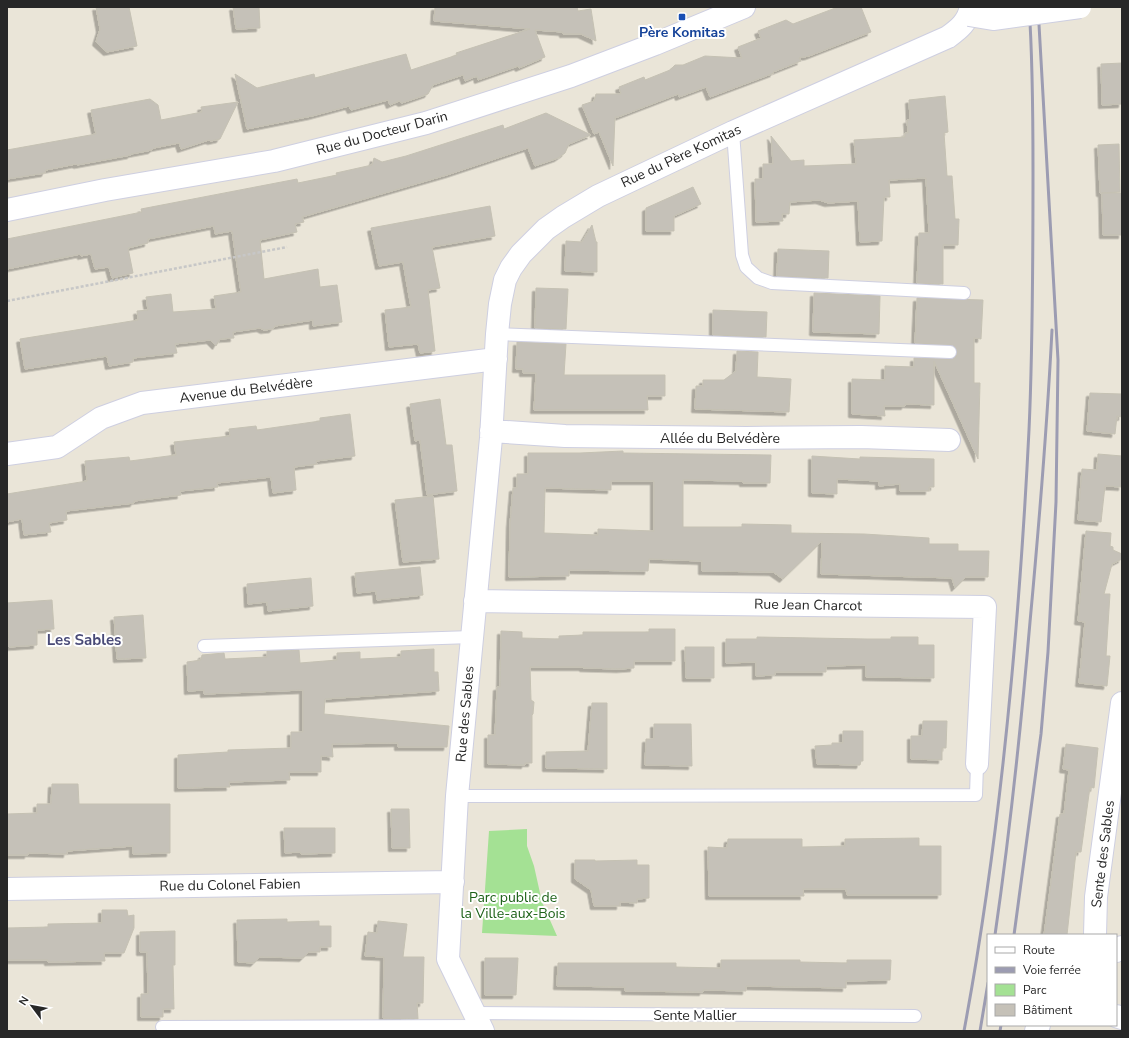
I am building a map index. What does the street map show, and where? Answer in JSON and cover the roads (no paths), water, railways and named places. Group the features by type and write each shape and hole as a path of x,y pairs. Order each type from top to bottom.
{"street":[{"name":"Rue du Docteur Darin","path":"7,210 106,190 274,161 426,123 571,76 655,44 739,7"},
{"path":"970,11 993,19 1080,7"},
{"name":"Rue du Père Komitas","path":"493,391 500,304 505,280 520,254 546,229 598,196 733,132 948,37 962,26 970,11"},
{"name":"Avenue du Belvédère","path":"7,454 57,447 101,418 142,403 496,359"},
{"name":"Rue des Sables","path":"479,1023 448,959 457,796 491,430 493,391"},
{"name":"Allée du Belvédère","path":"491,430 566,436 738,438 861,437 949,440"},
{"name":"Rue Jean Charcot","path":"475,601 985,607 978,764"},
{"name":"Sente des Sables","path":"1095,934 1096,897 1122,702"},
{"name":"Rue du Colonel Fabien","path":"7,889 453,882"}],"lane":[{"path":"733,132 742,255 746,267 758,278 772,283 964,293"},
{"path":"497,334 950,352"},
{"path":"204,646 472,637"},
{"path":"457,796 976,795 978,764"},
{"name":"Sente Mallier","path":"162,1027 915,1016"}],"railway":[{"path":"964,1031 988,882 1007,732 1025,505 1029,430 1033,269 1033,151 1029,7"},
{"path":"1014,934 1041,734 1048,652 1056,502 1058,360 1038,7"},
{"path":"995,934 1023,701 1037,549 1052,330"},
{"path":"980,1031 987,989"},
{"path":"1000,1031 1001,1026"}],"place":[{"name":"Père Komitas","path":"682,17"}],"district":[{"name":"Les Sables","path":"84,640"}],"park label":[{"name":"Parc public de la Ville-aux-Bois","path":"513,906"}]}
